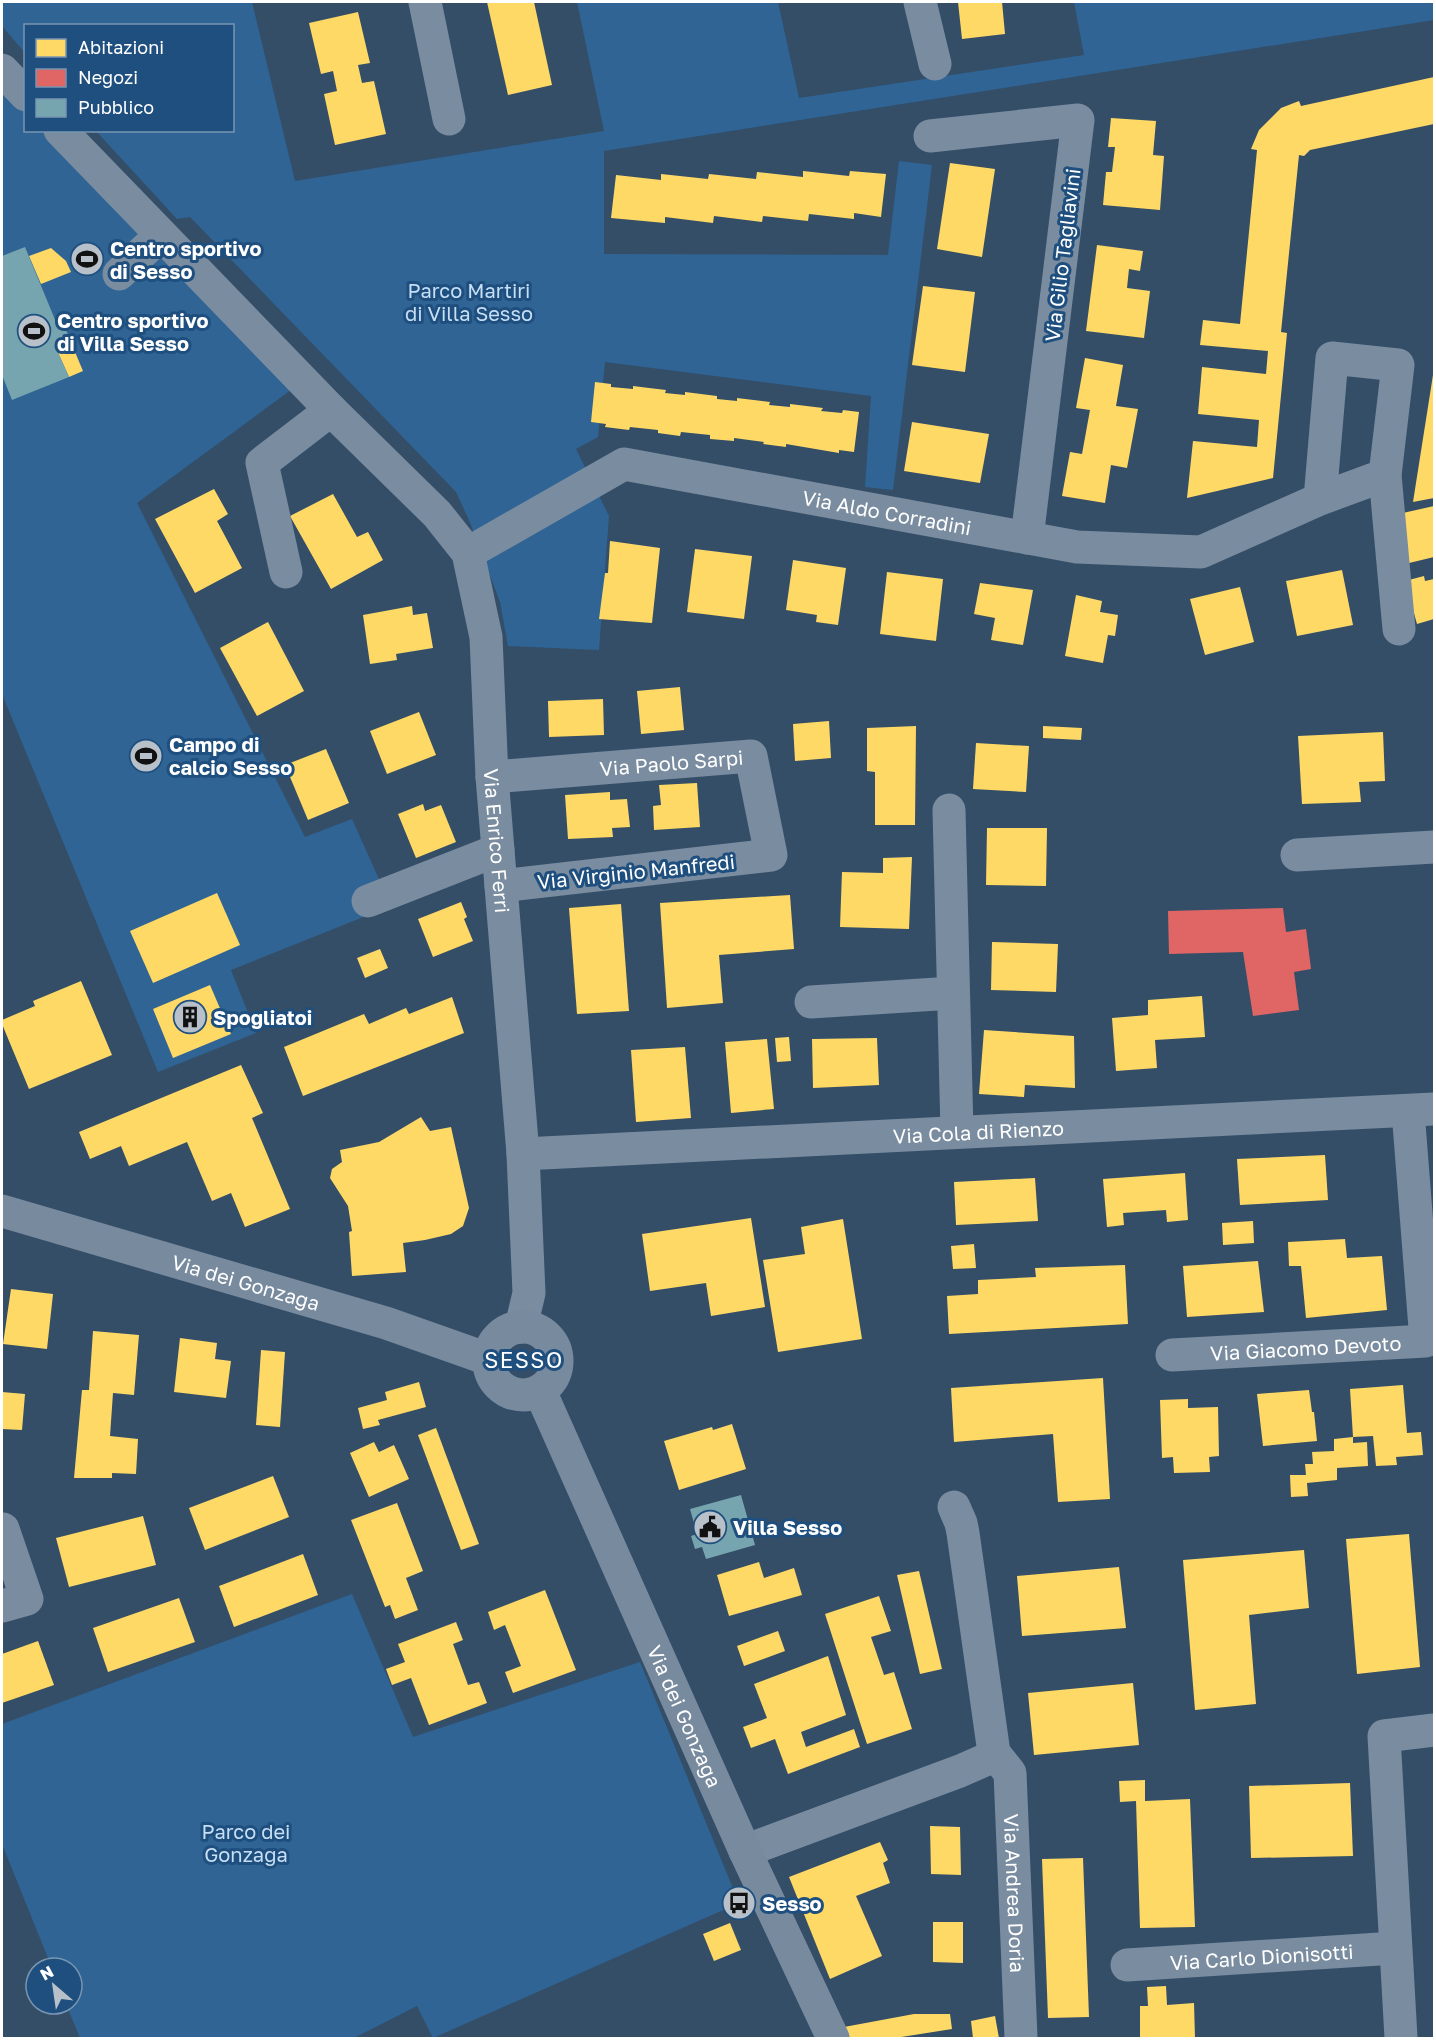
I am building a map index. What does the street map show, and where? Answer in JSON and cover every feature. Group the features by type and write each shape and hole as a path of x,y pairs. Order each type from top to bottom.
{"main road":[{"name":"Via dei Gonzaga","path":"2,1211 386,1323 488,1359"},
{"path":"521,1327 534,1329 545,1335 553,1346 557,1358 555,1371 549,1382 540,1391 526,1395 511,1394 499,1386 491,1374 488,1359 498,1337 509,1330 521,1327"},
{"name":"Via dei Gonzaga","path":"540,1391 745,1851 832,2038"}],"street":[{"path":"425,2 449,119"},
{"path":"920,2 935,64"},
{"path":"2,70 24,93"},
{"name":"Via Gilio Tagliavini","path":"930,136 1078,120 1027,538"},
{"name":"Via Enrico Ferri","path":"62,132 331,410 437,514 468,553 486,637 492,777 523,1154 528,1293 521,1327"},
{"path":"119,274 161,235"},
{"path":"1320,499 1332,358 1398,365 1385,476 1399,628"},
{"path":"286,572 262,463 331,410"},
{"name":"Via Aldo Corradini","path":"468,553 624,464 1077,547 1201,552 1320,499 1385,476"},
{"name":"Via Paolo Sarpi","path":"492,777 751,756 771,855"},
{"path":"949,810 957,1132"},
{"path":"1297,855 1434,847"},
{"path":"368,900 498,850"},
{"name":"Via Virginio Manfredi","path":"501,886 771,855"},
{"path":"811,1002 953,993"},
{"name":"Via Cola di Rienzo","path":"523,1154 1421,1110"},
{"name":"Via Giacomo Devoto","path":"1172,1355 1426,1341 1421,1110"},
{"name":"Via Andrea Doria","path":"954,1507 961,1523 994,1753 1010,1773 1021,2038"},
{"path":"2,1606 27,1599 3,1529"},
{"path":"1401,2038 1384,1736 1434,1730"},
{"path":"745,1851 960,1771 985,1760 994,1753"},
{"name":"Via Carlo Dionisotti","path":"1127,1965 1395,1948"}],"green space":[{"name":"Parco Martiri di Villa Sesso","path":"2,2 252,2 295,181 604,131 577,2 778,2 799,98 1084,55 1074,2 1434,2 1434,20 604,151 604,254 888,255 899,161 932,165 893,490 865,487 871,396 605,362 598,437 576,449 609,516 599,650 508,646 500,602 456,492 190,217 177,219 97,132 234,132 234,24 24,24 24,52 2,26"},
{"path":"2,81 24,105 24,132 50,132 295,387 137,503 305,837 352,819 391,906 231,970 256,1033 158,1072 2,694"},
{"name":"Parco dei Gonzaga","path":"352,1594 413,1737 640,1662 739,1903 433,2038 417,2006 354,2038 80,2038 71,2016 84,2016 84,1956 47,1956 2,1844 2,1724"}],"building: Abitazioni":[{"path":"487,2 534,2 552,85 508,95"},
{"path":"958,2 1002,2 1005,34 962,39"},
{"path":"358,12 370,63 358,65 362,83 374,81 386,134 335,145 324,94 337,91 333,71 321,74 309,23"},
{"path":"1434,77 1434,124 1310,150 1304,156 1299,155 1281,332 1287,333 1273,478 1187,498 1193,441 1257,447 1259,420 1198,414 1202,367 1266,374 1268,351 1200,345 1203,320 1240,324 1257,150 1251,149 1259,130 1281,108 1299,101 1301,106"},
{"path":"1111,118 1156,121 1153,155 1164,156 1160,210 1103,205 1106,172 1112,172 1115,147 1108,147"},
{"path":"950,163 995,169 982,257 937,249"},
{"path":"803,171 849,176 850,171 886,174 881,217 854,213 854,219 809,214 808,221 763,216 762,222 714,216 713,223 665,217 665,223 611,218 616,175 661,180 661,174 708,179 709,174 756,179 757,172 803,177"},
{"path":"1097,245 1143,251 1140,271 1129,269 1127,288 1150,291 1144,338 1086,331"},
{"path":"51,248 66,261 71,272 41,284 29,256"},
{"path":"923,286 975,292 965,372 912,365"},
{"path":"70,340 83,371 69,377 55,346"},
{"path":"1085,358 1123,365 1116,406 1138,409 1127,468 1111,465 1105,503 1062,496 1070,452 1082,454 1090,410 1076,408"},
{"path":"1433,375 1434,498 1413,502"},
{"path":"595,382 611,384 611,387 633,389 633,386 666,390 665,393 685,395 685,392 717,396 717,399 737,401 737,398 770,402 769,405 790,407 790,404 823,408 821,411 859,412 854,452 839,450 839,453 786,444 786,447 734,438 734,441 710,439 710,435 681,432 680,436 658,433 658,430 605,427 606,424 591,422"},
{"path":"912,422 989,434 980,483 904,471"},
{"path":"214,489 228,514 217,521 242,568 195,593 155,519"},
{"path":"333,494 357,537 368,532 383,560 331,589 290,516"},
{"path":"1434,506 1434,557 1405,564 1394,515"},
{"path":"610,541 660,548 652,623 599,619 605,573 608,573"},
{"path":"695,549 752,556 744,619 687,612"},
{"path":"793,560 846,568 838,625 816,622 817,615 786,610"},
{"path":"1342,570 1353,625 1297,636 1286,581"},
{"path":"887,572 943,579 936,641 880,634"},
{"path":"1424,576 1425,581 1434,579 1434,619 1417,624 1405,581"},
{"path":"980,583 1033,590 1023,645 991,640 995,618 974,614"},
{"path":"1240,587 1254,642 1205,655 1190,599"},
{"path":"1076,595 1102,601 1100,612 1118,615 1115,636 1108,635 1103,663 1065,656"},
{"path":"412,606 413,615 427,613 433,648 396,654 397,660 370,664 363,615"},
{"path":"268,622 304,691 257,716 220,648"},
{"path":"680,687 684,730 641,734 637,691"},
{"path":"603,699 604,735 549,737 548,701"},
{"path":"419,712 436,755 387,774 370,731"},
{"path":"829,721 831,758 795,761 793,724"},
{"path":"916,726 915,825 875,825 875,772 867,771 867,728"},
{"path":"1043,726 1082,728 1081,740 1043,738"},
{"path":"1383,732 1385,781 1359,782 1361,802 1302,804 1298,736"},
{"path":"976,743 1029,746 1026,792 973,789"},
{"path":"326,749 349,803 308,820 285,765"},
{"path":"697,783 700,827 654,830 653,806 661,805 659,785"},
{"path":"610,792 610,800 627,799 630,827 612,828 613,837 568,839 565,795"},
{"path":"423,804 425,811 441,805 456,842 416,858 398,814"},
{"path":"987,828 1047,828 1046,886 986,885"},
{"path":"912,857 909,929 840,927 842,872 883,873 883,858"},
{"path":"217,893 240,945 153,983 130,931"},
{"path":"790,895 794,949 719,955 723,1003 667,1008 660,903"},
{"path":"461,902 467,917 464,919 473,941 433,957 418,919"},
{"path":"621,904 629,1011 577,1014 569,908"},
{"path":"992,942 1058,944 1056,992 991,990"},
{"path":"380,949 388,968 365,978 357,958"},
{"path":"81,981 112,1055 29,1089 2,1020 35,1006 33,1001"},
{"name":"Spogliatoi","path":"210,985 231,1034 173,1058 153,1009"},
{"path":"1202,996 1205,1037 1155,1040 1157,1068 1116,1071 1112,1018 1148,1015 1148,1000"},
{"path":"452,997 464,1033 303,1096 284,1047 364,1014 369,1024 406,1008 409,1014"},
{"path":"984,1030 1074,1036 1075,1088 1025,1085 1024,1097 979,1094"},
{"path":"789,1037 791,1061 777,1062 775,1038"},
{"path":"877,1038 879,1085 813,1088 812,1039"},
{"path":"767,1039 774,1109 731,1113 725,1042"},
{"path":"685,1047 691,1118 636,1122 631,1050"},
{"path":"241,1065 263,1113 252,1118 290,1209 245,1227 231,1193 212,1201 187,1142 129,1166 121,1146 90,1159 79,1132"},
{"path":"421,1117 430,1131 451,1127 469,1208 463,1226 451,1234 403,1243 406,1272 352,1276 349,1232 352,1231 348,1206 330,1178 332,1169 342,1162 340,1150 379,1142"},
{"path":"1325,1155 1328,1200 1240,1205 1237,1159"},
{"path":"1185,1173 1188,1220 1167,1222 1166,1210 1123,1213 1124,1225 1107,1227 1103,1179"},
{"path":"1035,1178 1038,1221 956,1225 954,1182"},
{"path":"751,1218 765,1307 711,1316 706,1283 650,1291 642,1234"},
{"path":"843,1219 862,1339 778,1352 763,1260 805,1254 801,1227"},
{"path":"1253,1221 1254,1243 1223,1245 1222,1223"},
{"path":"1345,1239 1347,1258 1382,1256 1387,1310 1306,1318 1301,1266 1289,1266 1288,1242"},
{"path":"974,1244 976,1268 953,1269 951,1246"},
{"path":"1258,1261 1264,1312 1187,1317 1183,1266"},
{"path":"1125,1265 1128,1324 949,1334 947,1296 978,1294 978,1280 1036,1277 1035,1268"},
{"path":"11,1289 53,1294 47,1349 3,1344"},
{"path":"93,1331 139,1335 134,1395 113,1393 110,1436 138,1439 136,1474 112,1473 112,1478 74,1478 82,1390 89,1390"},
{"path":"180,1338 217,1343 215,1359 231,1361 226,1398 174,1392"},
{"path":"261,1350 285,1352 280,1427 256,1425"},
{"path":"1103,1378 1110,1499 1058,1502 1053,1434 954,1442 951,1388"},
{"path":"419,1382 426,1407 378,1420 380,1425 363,1429 358,1408 387,1400 385,1392"},
{"path":"1403,1385 1407,1433 1421,1432 1423,1455 1396,1457 1397,1465 1376,1466 1373,1436 1353,1437 1350,1389"},
{"path":"1309,1390 1317,1441 1263,1446 1257,1394"},
{"path":"2,1392 25,1394 22,1430 2,1429"},
{"path":"1188,1399 1188,1408 1218,1407 1219,1456 1209,1457 1210,1472 1174,1473 1173,1457 1162,1458 1160,1400"},
{"path":"732,1424 746,1469 679,1490 664,1441 712,1427 713,1430"},
{"path":"436,1428 479,1544 461,1550 418,1435"},
{"path":"1353,1437 1353,1443 1367,1442 1368,1466 1337,1468 1337,1480 1307,1483 1308,1496 1291,1497 1290,1475 1306,1475 1305,1464 1313,1464 1312,1452 1334,1451 1334,1439"},
{"path":"374,1442 379,1452 394,1445 409,1479 369,1497 350,1453"},
{"path":"273,1476 289,1517 205,1550 189,1508"},
{"path":"397,1503 423,1571 406,1578 418,1610 395,1619 390,1605 385,1607 351,1520"},
{"path":"143,1516 156,1565 69,1587 56,1538"},
{"path":"1409,1534 1420,1667 1357,1674 1346,1539"},
{"path":"1304,1550 1309,1608 1249,1615 1256,1704 1195,1710 1183,1560"},
{"path":"303,1554 318,1595 234,1627 219,1586"},
{"path":"759,1562 764,1578 794,1568 802,1595 729,1616 717,1575"},
{"path":"1119,1567 1126,1628 1022,1636 1017,1576"},
{"path":"919,1571 942,1669 920,1674 897,1575"},
{"path":"545,1590 576,1670 513,1693 505,1672 521,1666 505,1625 494,1630 488,1612"},
{"path":"879,1596 891,1631 871,1637 884,1675 894,1672 912,1729 867,1744 825,1614"},
{"path":"179,1598 195,1642 108,1672 93,1628"},
{"path":"456,1622 463,1640 453,1644 468,1685 479,1682 487,1703 429,1725 411,1678 392,1685 386,1669 405,1662 398,1644"},
{"path":"778,1631 785,1651 744,1666 737,1646"},
{"path":"38,1641 54,1685 2,1703 2,1654"},
{"path":"828,1656 846,1715 801,1732 806,1747 854,1729 860,1747 788,1774 775,1739 751,1748 743,1727 767,1718 754,1684"},
{"path":"1133,1683 1139,1745 1034,1755 1028,1693"},
{"path":"1145,1780 1145,1801 1190,1799 1195,1927 1140,1928 1136,1801 1120,1802 1119,1781"},
{"path":"1350,1783 1353,1856 1251,1858 1249,1786"},
{"path":"930,1826 960,1827 961,1875 931,1874"},
{"path":"880,1842 888,1860 883,1863 890,1883 856,1896 882,1956 830,1979 789,1877"},
{"path":"1083,1858 1089,2017 1048,2018 1042,1859"},
{"path":"933,1922 963,1922 963,1963 933,1962"},
{"path":"730,1923 741,1950 714,1961 703,1934"},
{"path":"1166,1986 1167,2005 1194,2003 1195,2038 1140,2038 1140,2006 1148,2006 1147,1987"},
{"path":"914,2014 950,2014 952,2029 895,2038 850,2038 844,2027"},
{"path":"995,2016 999,2038 973,2038 971,2021"}],"building: Negozi":[{"path":"1283,908 1286,932 1306,929 1311,969 1294,972 1299,1010 1253,1016 1243,952 1169,954 1168,911"}],"building: Pubblico":[{"name":"Centro sportivo di Villa Sesso","path":"25,247 56,322 62,320 70,340 55,346 69,377 12,400 2,375 2,256"},
{"path":"741,1495 755,1545 706,1559 702,1547 695,1549 691,1536 697,1534 690,1509"}],"place":[{"name":"Centro sportivo di Sesso","path":"87,259"},
{"name":"Centro sportivo di Villa Sesso","path":"34,331"},
{"name":"Campo di calcio Sesso","path":"146,756"},
{"name":"Spogliatoi","path":"190,1017"},
{"name":"Villa Sesso","path":"710,1527"},
{"name":"Sesso","path":"739,1903"}],"district":[{"name":"SESSO","path":"524,1359"}]}
